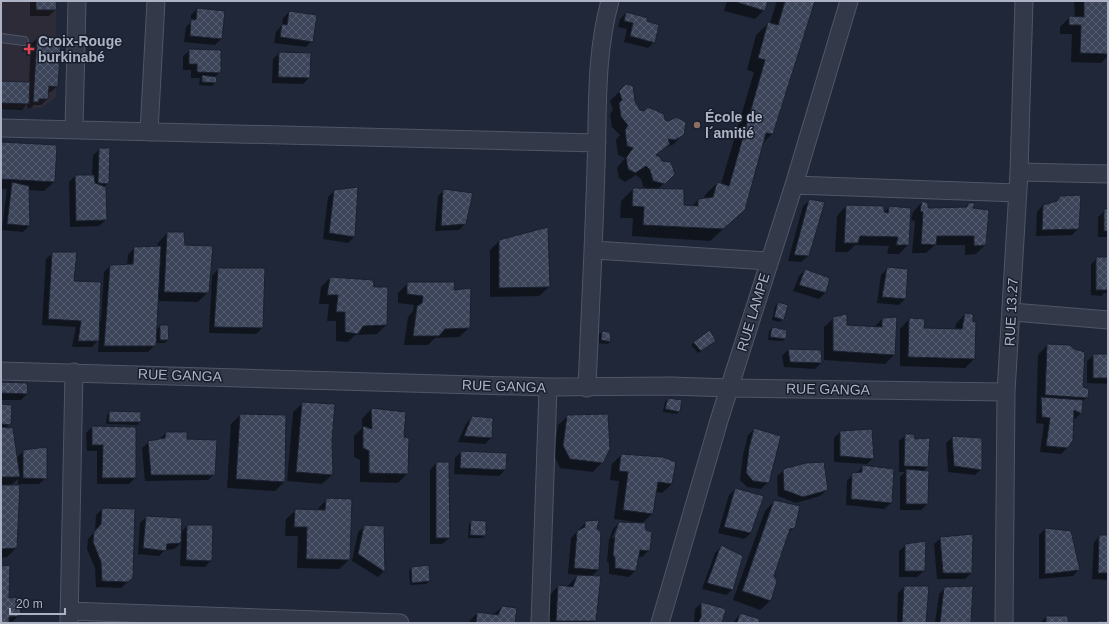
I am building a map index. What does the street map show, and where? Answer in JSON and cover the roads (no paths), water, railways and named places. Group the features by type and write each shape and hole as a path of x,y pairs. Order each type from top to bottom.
{"street":[{"path":"74,130 77,1"},
{"path":"149,132 156,1"},
{"path":"586,388 594,250 597,77 603,26 610,1"},
{"name":"RUE LAMPE","path":"660,623 720,417 794,185 849,1"},
{"name":"RUE 13.27","path":"1004,623 1006,392 1018,194 1024,1"},
{"path":"1,128 597,143"},
{"path":"1019,172 1108,174"},
{"path":"794,185 1018,194"},
{"path":"594,250 769,261"},
{"path":"1012,312 1108,320"},
{"name":"RUE GANGA","path":"1,371 586,388 671,386 1006,392"},
{"path":"74,372 69,617 400,623"},
{"path":"540,623 548,387"}],"lane":[{"path":"1,38 24,40"}],"place":[{"name":"Croix-Rouge burkinabé","path":"29,49"},
{"name":"École de l´amitié","path":"697,125"}]}
